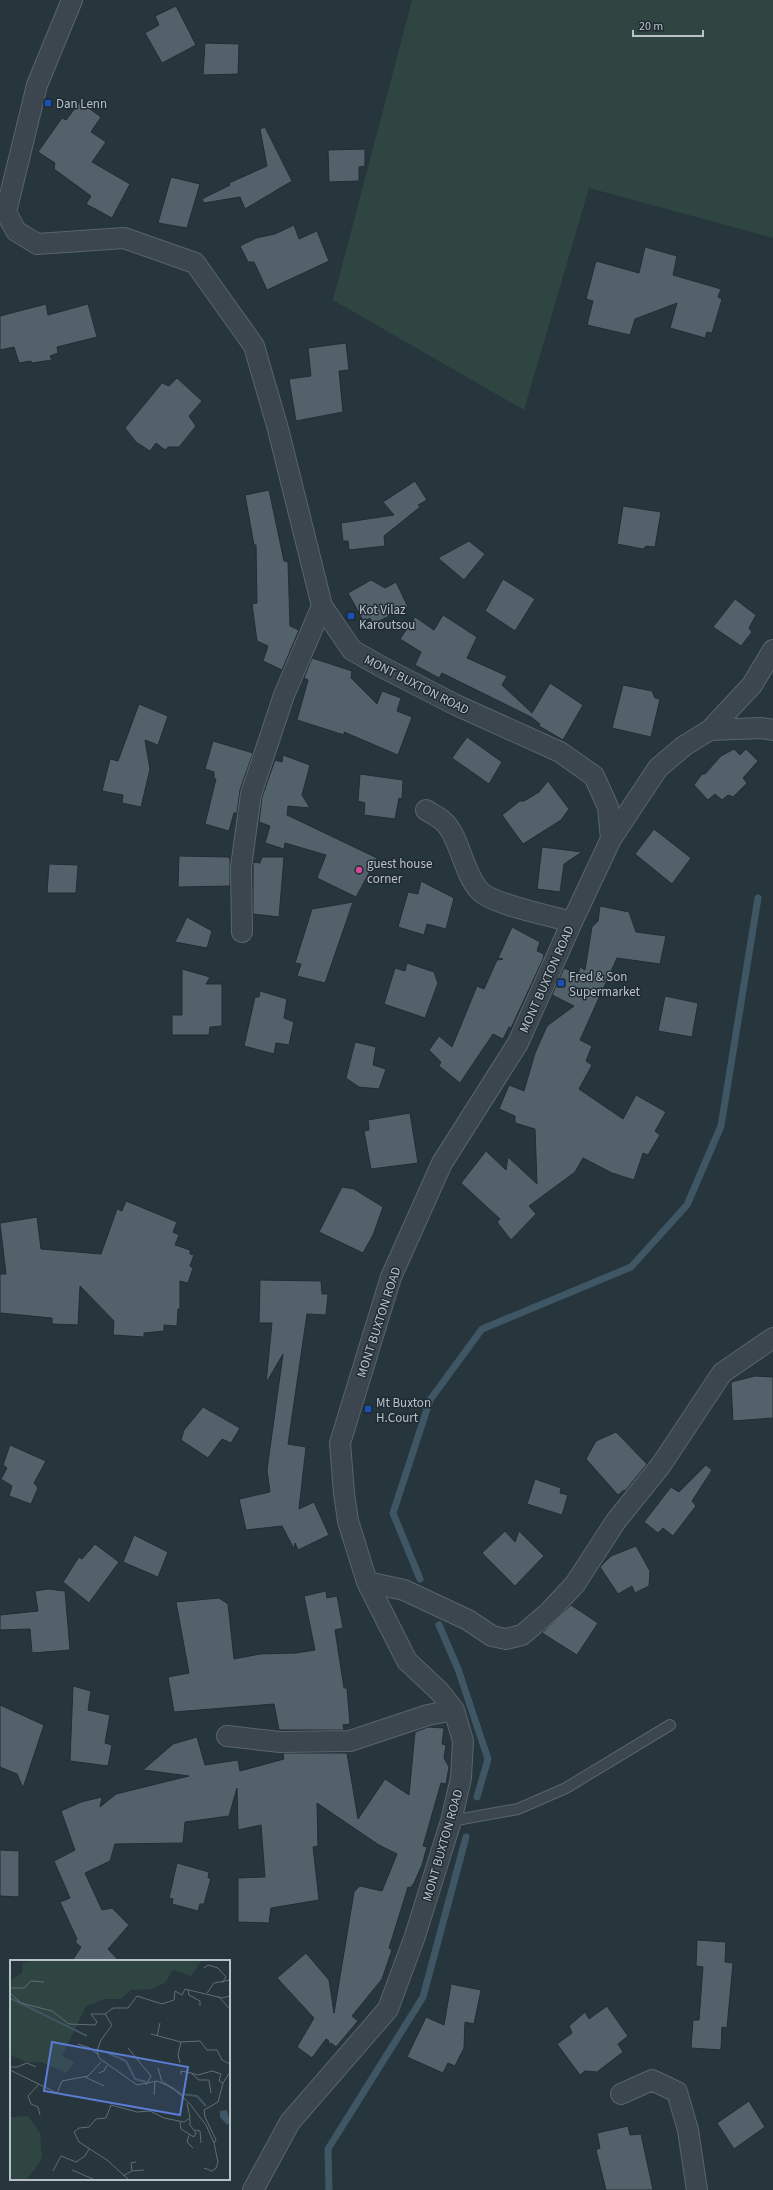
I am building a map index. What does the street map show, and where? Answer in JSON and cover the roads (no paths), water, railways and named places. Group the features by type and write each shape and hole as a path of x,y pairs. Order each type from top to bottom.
{"street":[{"name":"MONT BUXTON ROAD","path":"72,0 37,85 6,212 16,230 38,244 124,238 195,263 254,346 278,430 322,606 352,650 456,705 560,752 594,776 608,807 611,840 572,922 518,1043 442,1163 388,1284 340,1443 348,1521 367,1582 408,1661 439,1691 454,1710 463,1741 461,1778 451,1821 415,1936 388,2009 290,2122 253,2190"},
{"path":"242,932 241,867 251,794 284,695 322,606"},
{"path":"611,840 658,768 684,746 710,730 752,685 773,650"},
{"path":"710,730 762,728 773,730"},
{"path":"426,810 445,823 458,847 467,873 480,892 496,901 572,922"},
{"path":"367,1582 404,1590 468,1620 492,1636 506,1639 522,1635 549,1612 575,1584 616,1521 661,1465 722,1373 773,1338"},
{"path":"227,1736 280,1742 350,1741 428,1715 454,1710"},
{"path":"621,2094 652,2080 678,2092 688,2130 697,2190"}],"lane":[{"path":"451,1821 518,1808 566,1788 670,1725"}],"waterway":[{"path":"420,1579 393,1513 430,1400 482,1329 631,1267 687,1205 721,1126 758,898"},
{"path":"439,1625 458,1669 488,1759 477,1797"},
{"path":"329,2190 328,2149 423,1997 466,1837"}],"place":[{"name":"Dan Lenn","path":"48,103"},
{"name":"Kot Vilaz Karoutsou","path":"351,616"},
{"name":"guest house corner","path":"359,870"},
{"name":"Fred & Son Supermarket","path":"561,983"},
{"name":"Mt Buxton H.Court","path":"368,1409"}]}
